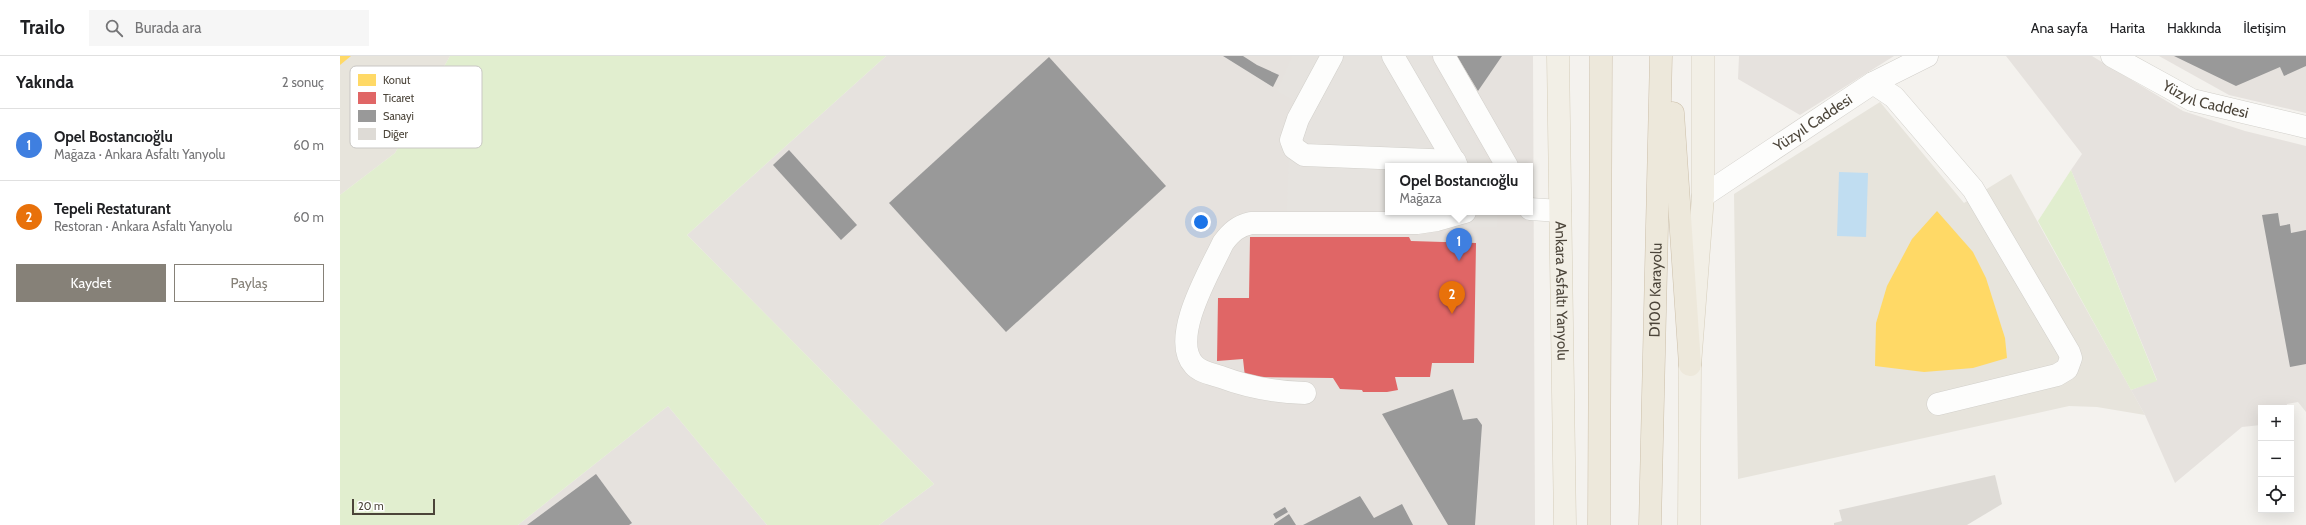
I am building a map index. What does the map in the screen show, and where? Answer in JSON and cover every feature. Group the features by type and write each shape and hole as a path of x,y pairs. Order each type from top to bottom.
{"highway":[{"path":"1599,525 1601,56"},
{"name":"D100 Karayolu","path":"1650,525 1661,56"},
{"path":"1668,56 1690,366"},
{"path":"1587,525 1599,441"}],"main road":[{"name":"Ankara Asfaltı Yanyolu","path":"1558,56 1565,525"},
{"path":"1689,525 1690,366 1703,196 1703,56"}],"street":[{"path":"1332,56 1298,119 1291,140 1298,153 1304,155 1438,163"},
{"path":"1393,56 1455,163"},
{"path":"1444,56 1505,163"},
{"name":"Yüzyıl Caddesi","path":"1703,196 1873,83 1927,56"},
{"name":"Yüzyıl Caddesi","path":"2112,56 2192,100 2306,127"},
{"path":"1873,83 1894,97 1973,189 2069,352 2071,358 2067,369 2057,375 1938,404"},
{"path":"1533,209 1560,211"},
{"path":"1305,393 1273,392 1249,387 1200,370 1190,360 1187,330 1190,312 1223,242 1238,227 1251,224 1416,224 1454,215"}],"shaded area":[{"path":"340,56 450,56 444,66 350,66 350,148 398,148 395,153 340,195"},
{"path":"886,56 1533,56 1535,525 879,525 934,484 687,235"},
{"path":"1292,56 1429,56 1489,163 1385,163 1385,215 1498,215 1497,227 1286,230 1289,154 1286,126 1294,101 1277,91"},
{"path":"1739,56 1894,56 1800,115 1738,79"},
{"path":"2006,56 2092,56 2183,111 2245,131 2306,146 2306,412 2298,402 2287,405 2258,405 2258,425 2242,427 2175,483 2145,415 2131,390 2157,380 2071,170 2082,154"},
{"path":"2159,56 2306,56 2306,113 2229,95"},
{"path":"1880,102 1964,203 2011,174 2145,415 2097,407 2069,406 1738,479 1734,194"},
{"path":"668,406 767,525 518,525"}],"green space":[{"path":"450,56 886,56 687,235 934,484 879,525 767,525 668,406 518,525 340,525 340,195 395,153 398,148 482,148 482,66 444,66"},
{"path":"2071,170 2157,381 2131,390 2038,221"}],"water":[{"path":"1839,172 1868,173 1866,237 1837,236"}],"building: Konut":[{"path":"340,56 351,56 340,65"},
{"path":"1937,211 1973,252 1986,278 2005,338 2007,358 1973,368 1924,372 1875,366 1876,323 1887,286 1912,239"}],"building: Ticaret":[{"path":"1250,237 1409,237 1411,241 1476,243 1474,363 1432,363 1430,377 1395,377 1398,390 1387,392 1363,392 1362,390 1340,389 1333,378 1245,377 1243,359 1217,361 1218,298 1249,298"}],"building: Sanayi":[{"path":"1223,56 1243,56 1257,65 1279,75 1273,87"},
{"path":"1457,56 1502,56 1478,91"},
{"path":"2174,56 2306,56 2306,66 2284,76 2280,67 2236,86"},
{"path":"1049,57 1166,186 1006,332 889,203"},
{"path":"789,150 857,225 841,240 773,165"},
{"path":"2278,213 2280,226 2290,224 2291,233 2306,230 2306,364 2290,367 2262,215"},
{"path":"1453,389 1463,420 1477,418 1482,425 1475,525 1448,525 1382,414"},
{"path":"596,474 632,523 629,525 527,525"},
{"path":"1360,496 1374,518 1402,504 1413,525 1303,525"},
{"path":"1285,507 1288,512 1276,519 1273,514"},
{"path":"1289,514 1296,525 1274,525 1274,524"}],"building: Diğer":[{"path":"1995,475 2002,504 1967,525 1834,525 1834,523 1842,521 1839,510"}],"place":[{"name":"Opel Bostancıoğlu","path":"1459,261"},
{"name":"Tepeli Restaturant","path":"1452,314"}]}
